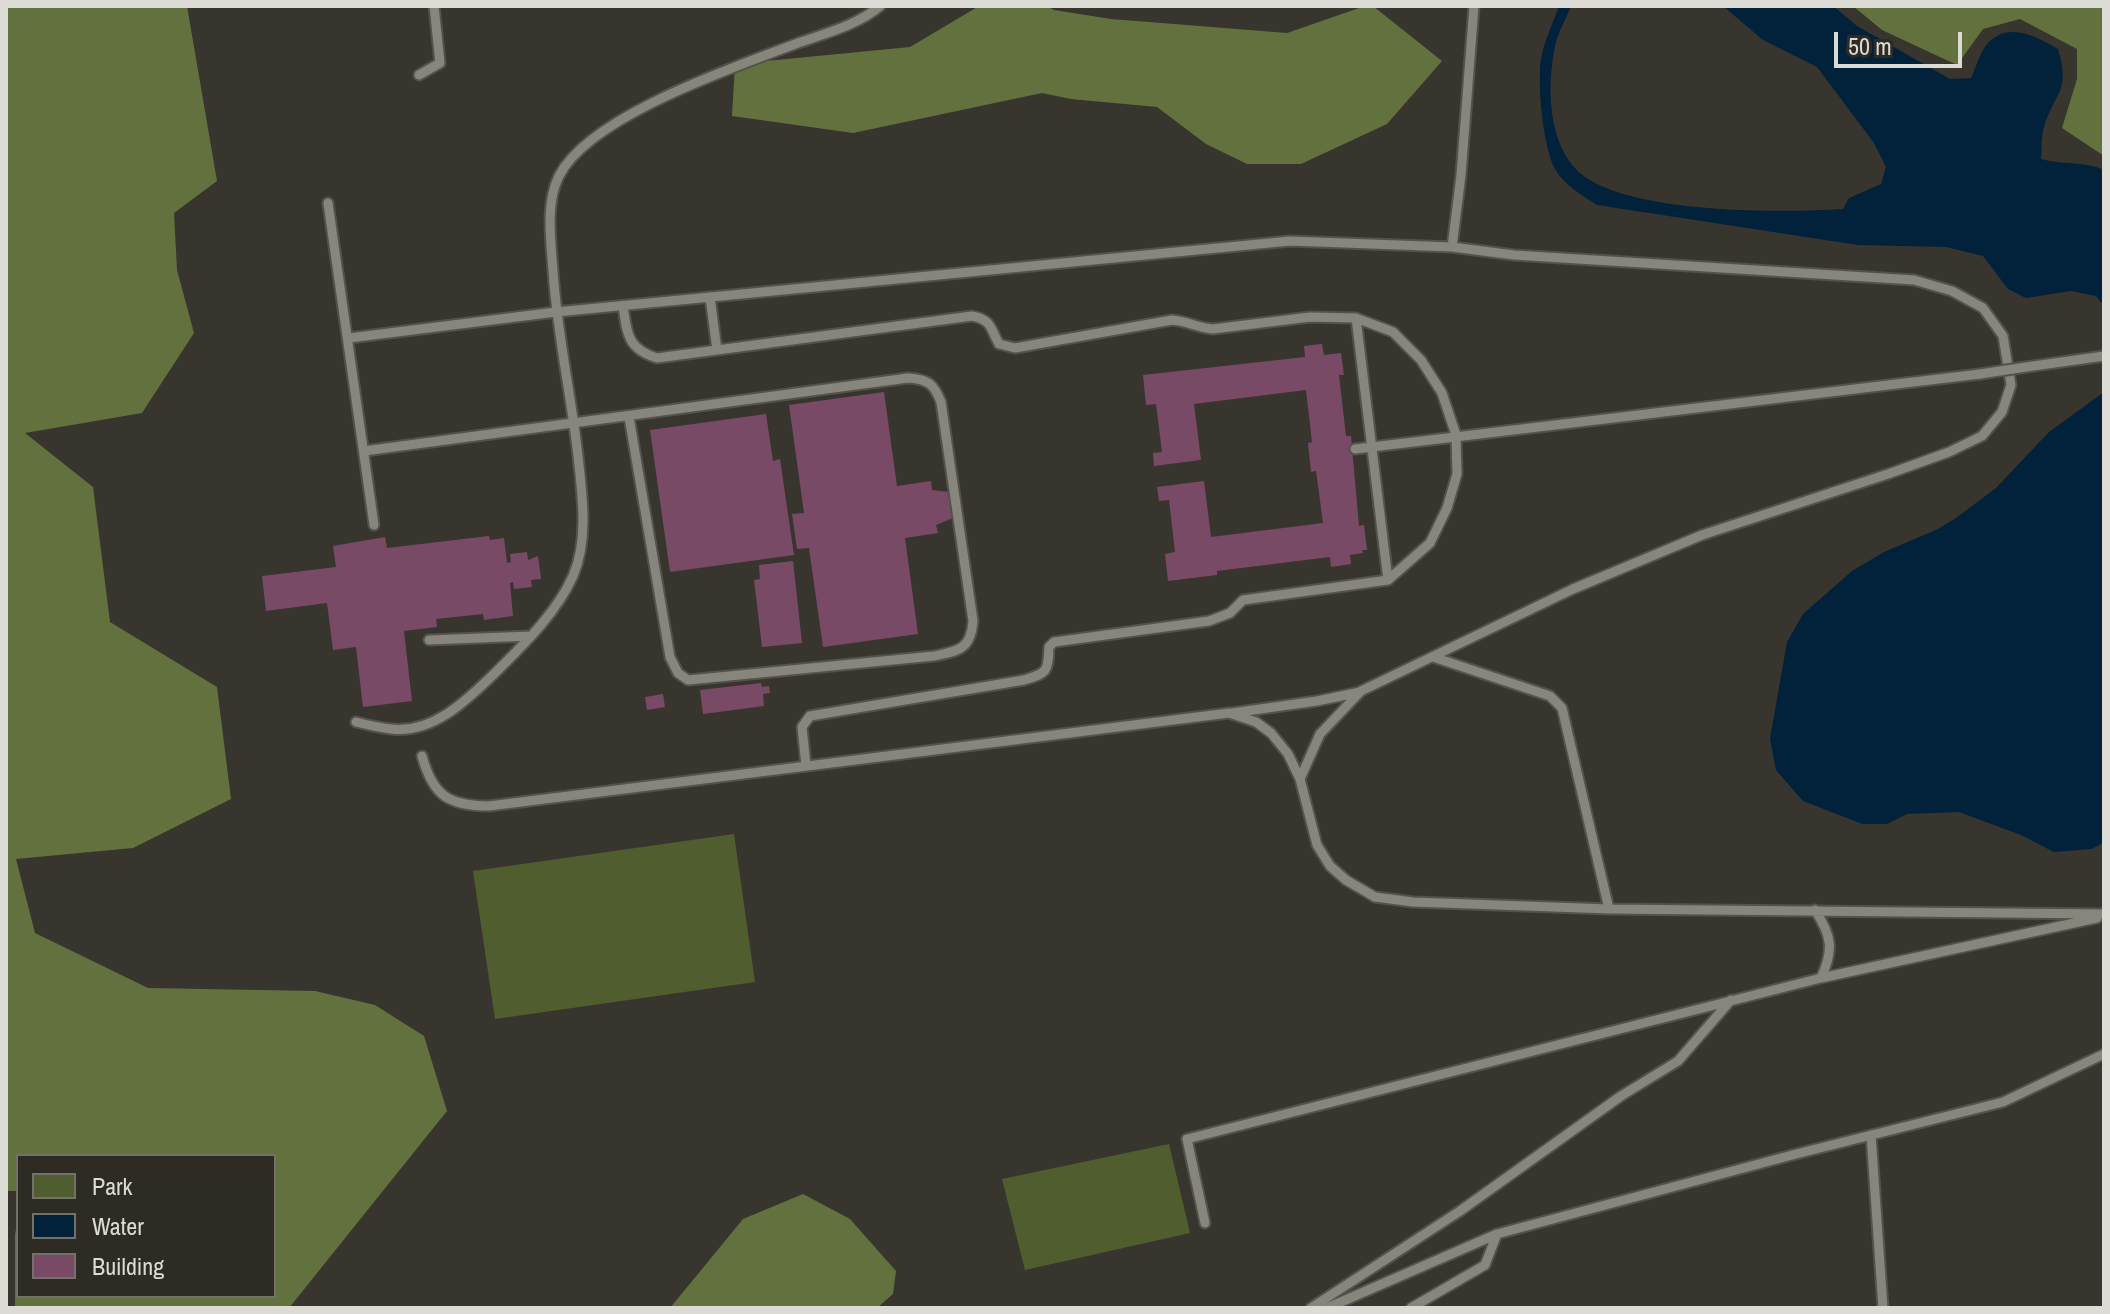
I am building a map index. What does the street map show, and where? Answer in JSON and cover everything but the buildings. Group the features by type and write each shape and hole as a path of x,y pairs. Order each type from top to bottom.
{"lane":[{"path":"419,75 440,63 434,6"},
{"path":"356,722 395,730 432,723 467,700 531,636 559,600 573,575 581,546 583,495 556,312 550,238 551,205 559,176 581,146 633,114 708,76 856,22 880,6"},
{"path":"1452,247 1461,175 1474,6"},
{"path":"328,203 374,525"},
{"path":"349,338 556,312 1290,241 1452,247 1514,255 1914,280 1952,291 1983,308 2003,336 2011,385 2002,412 1982,436 1949,452 1702,535 1573,589 1361,691 1317,701 1229,713 489,806 464,806 444,798 428,777 422,756"},
{"path":"710,297 717,350"},
{"path":"623,306 630,341 641,353 657,358 972,316 990,324 999,344 1015,348 1172,320 1189,321 1200,328 1213,329 1310,317 1356,318 1393,332 1421,360 1442,393 1456,435 1457,474 1447,508 1430,543 1388,580 1243,600 1230,613 1209,621 1054,642 1049,647 1048,667 1042,675 810,716 802,727 806,766"},
{"path":"1356,318 1388,580"},
{"path":"1355,449 1980,374 2104,356"},
{"path":"364,451 908,378 922,379 935,386 941,402 973,621 967,644 957,652 934,656 688,680 678,673 670,657 629,417"},
{"path":"429,640 531,636"},
{"path":"1433,657 1550,696 1562,708 1609,909"},
{"path":"1300,779 1320,734 1361,691"},
{"path":"1229,713 1256,722 1271,733 1288,754 1300,779 1317,845 1330,866 1346,880 1375,897 1413,902 1609,909 2104,915"},
{"path":"1815,910 1826,927 1830,944 1829,961 1821,978"},
{"path":"1205,1223 1187,1139 1821,978 2104,915"},
{"path":"1311,1308 1460,1211 1621,1096 1678,1061 1731,1000"},
{"path":"1327,1308 1497,1234 2003,1102 2104,1054"},
{"path":"1871,1135 1883,1308"},
{"path":"1411,1308 1485,1265 1497,1234"}],"green space":[{"path":"6,6 187,6 217,181 174,213 177,270 194,333 142,413 25,433 93,487 110,622 217,687 231,799 133,848 16,859 35,933 148,988 315,991 375,1005 424,1036 447,1111 289,1308 15,1308 16,1230 16,1298 276,1298 276,1154 16,1154 16,1191 6,1191"},
{"path":"979,6 1047,6 1054,10 1111,19 1287,33 1373,6 1442,61 1387,124 1301,164 1247,164 1206,144 1157,107 1071,99 1042,93 853,133 732,116 735,64 910,47"},
{"path":"1853,6 2104,6 2104,156 2062,128 2077,79 2077,49 2020,19 1983,29 1957,65 1882,30"},
{"path":"734,834 755,982 495,1019 473,871"},
{"path":"1169,1144 1190,1233 1025,1270 1002,1179"},
{"path":"803,1194 850,1219 896,1271 893,1294 877,1308 670,1308 743,1219"}],"water":[{"path":"1559,6 1571,6 1555,46 1551,78 1552,113 1555,130 1569,161 1580,173 1602,186 1632,196 1706,208 1782,211 1843,209 1849,198 1881,184 1886,167 1874,143 1817,67 1763,40 1723,6 1833,6 1857,26 1950,79 1971,78 1985,46 1996,36 2023,33 2050,44 2058,49 2063,74 2060,91 2044,127 2041,159 2090,165 2104,170 2104,306 2096,296 2071,291 2026,298 2008,289 1983,256 1946,247 1858,245 1597,205 1559,175 1551,159 1544,131 1541,59"},
{"path":"2104,392 2104,842 2092,849 2054,852 2021,835 1959,812 1907,814 1887,824 1862,824 1803,801 1776,770 1770,739 1787,642 1803,614 1852,571 1956,518 1996,488 2049,432"}]}
